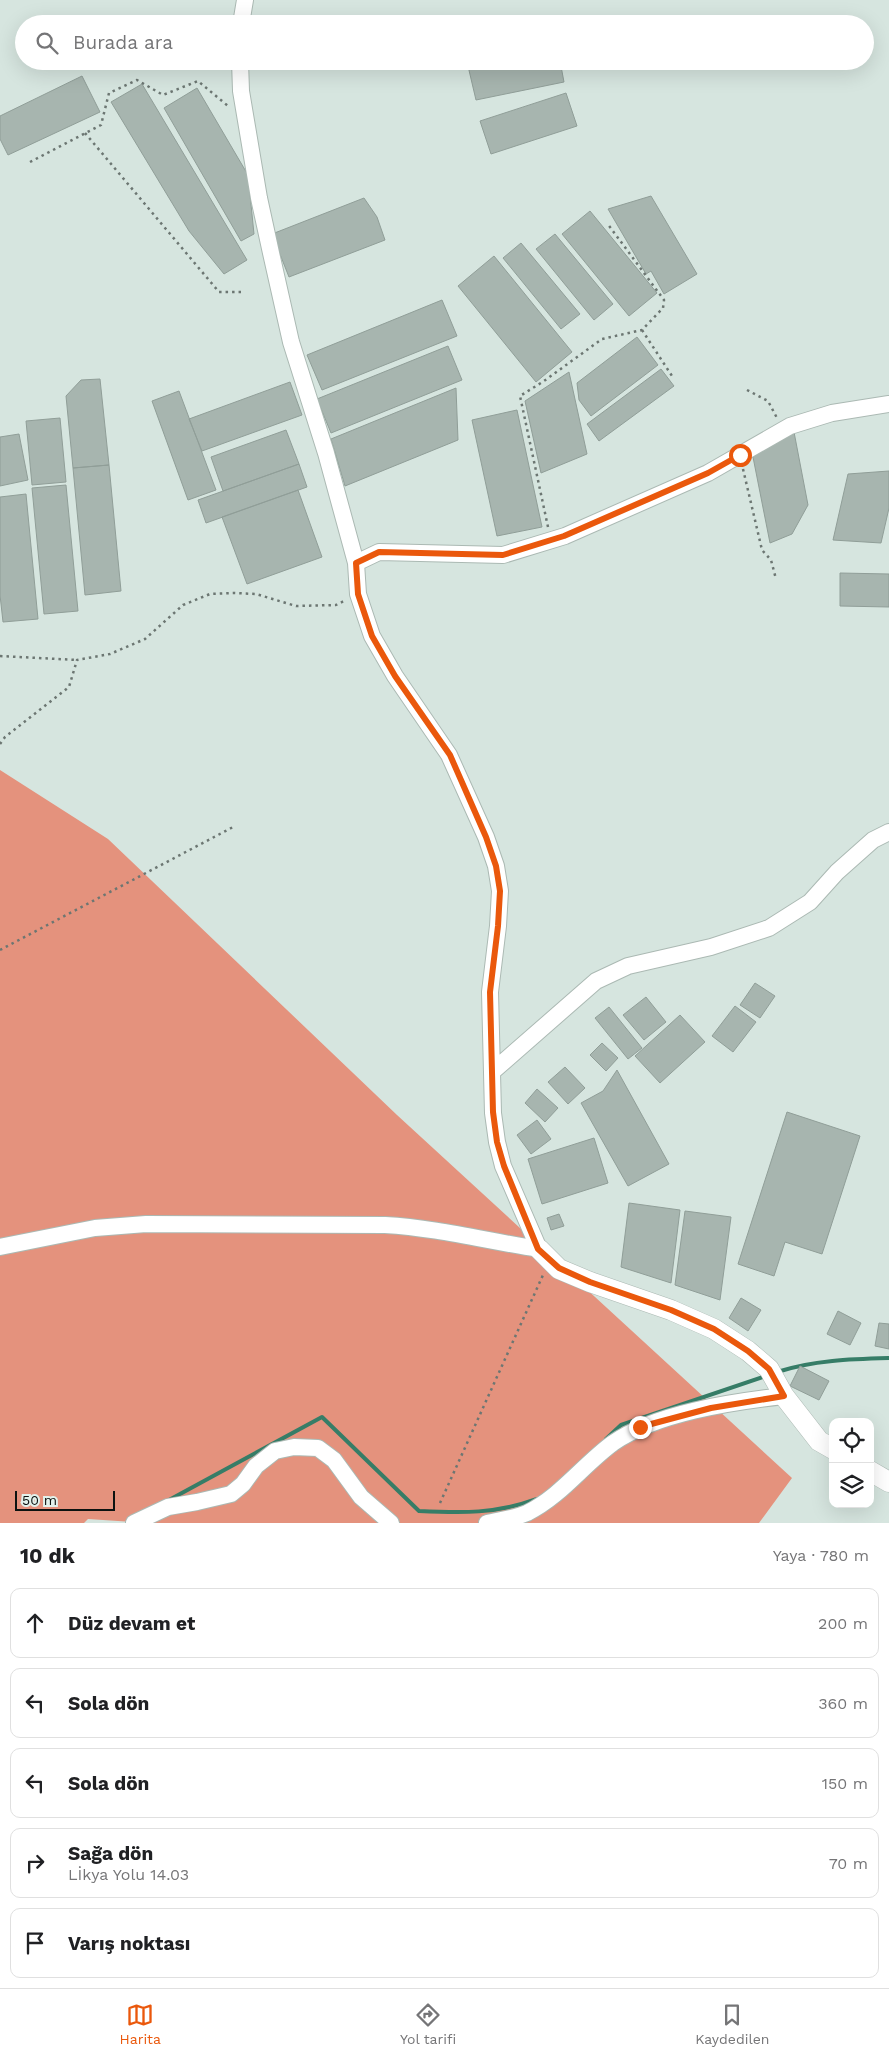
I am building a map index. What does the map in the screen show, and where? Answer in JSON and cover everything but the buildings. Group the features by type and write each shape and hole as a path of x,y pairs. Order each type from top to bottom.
{"street":[{"path":"242,15 245,0"},
{"path":"240,70 241,91 259,198 291,342 326,453 356,563 358,594 372,636 381,652 395,676 450,755 486,837 496,866 500,891 490,992 493,1112 497,1142 504,1166 544,1254 559,1268 590,1282 671,1310 714,1329 748,1351 769,1369 784,1396 818,1441 829,1447"},
{"path":"356,563 379,552 503,555 550,541 708,473 784,430 832,413 889,404"},
{"path":"492,1072 596,981 628,966 711,946 769,928 810,902 836,872 873,840 889,832"},
{"path":"0,1247 96,1228 146,1224 385,1224 423,1227 544,1254"},
{"path":"487,1523 526,1513 556,1494 612,1444 640,1427 711,1408 784,1396"},
{"path":"134,1523 168,1507 231,1494 243,1484 256,1466 275,1451 294,1447 318,1448 334,1460 361,1497 391,1523"},
{"path":"874,1473 889,1482"}],"path":[{"path":"30,162 101,125 109,93 137,80 163,95 198,80 235,112 244,110"},
{"path":"85,133 218,292 241,292"},
{"path":"550,541 520,396 602,339 642,330 663,308 664,300 607,223"},
{"path":"642,330 672,376"},
{"path":"747,390 768,401 784,430"},
{"path":"740,455 762,550 771,560 776,578"},
{"path":"0,656 77,660 110,654 145,638 183,606 210,594 234,592 256,594 296,606 336,605 358,594"},
{"path":"0,744 5,737 69,687 77,660"},
{"path":"0,950 235,826"},
{"path":"440,1503 544,1254"}],"shaded area":[{"path":"0,770 108,839 397,1115 792,1478 759,1523 148,1523 88,1519 84,1523 0,1523"}],"waterway":[{"path":"777,1372 819,1363 889,1358"},
{"path":"606,1439 621,1425 766,1376"},
{"path":"169,1500 322,1417 419,1511 493,1510 537,1499"}],"route":[{"path":"640,1427 711,1408 784,1396 769,1369 748,1351 714,1329 671,1310 590,1282 559,1268 538,1249 504,1166 497,1142 493,1112 490,992 500,891 496,866 486,837 450,755 395,676 372,636 358,594 356,563 379,552 503,555 564,536 708,473 740,455"}]}
